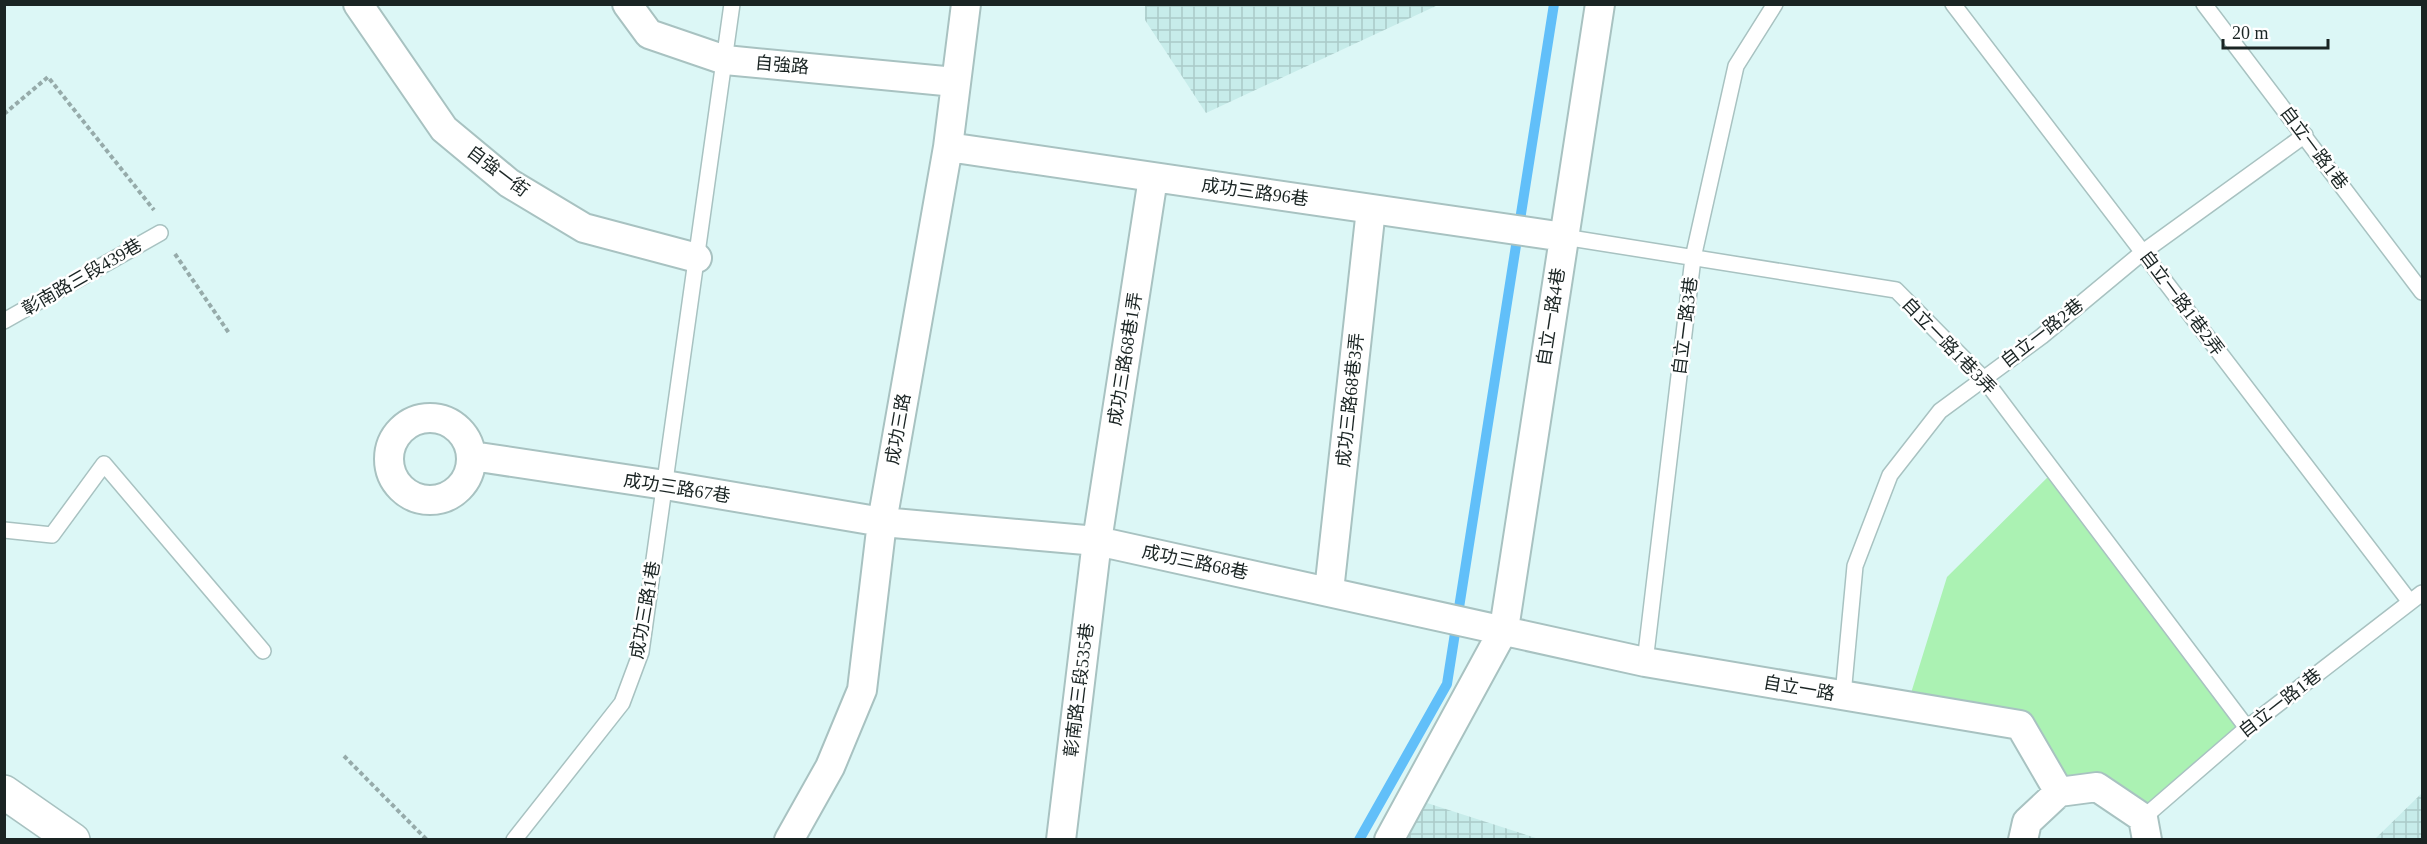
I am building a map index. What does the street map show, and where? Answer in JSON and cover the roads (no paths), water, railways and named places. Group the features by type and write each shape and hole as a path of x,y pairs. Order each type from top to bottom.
{"main road":[{"path":"4,792 73,840"}],"street":[{"name":"自強一街","path":"358,4 444,129 509,183 584,228 697,258"},
{"name":"自強路","path":"627,4 649,34 725,60 955,82"},
{"name":"成功三路","path":"789,840 830,767 862,690 882,522 948,147 966,4"},
{"name":"自立一路4巷","path":"1504,629 1600,4"},
{"name":"成功三路96巷","path":"948,147 1563,237"},
{"name":"成功三路68巷1弄","path":"1097,541 1153,178"},
{"name":"成功三路68巷3弄","path":"1329,591 1371,209"},
{"name":"成功三路67巷","path":"472,456 665,485 882,522"},
{"name":"成功三路68巷","path":"882,522 1097,541 1504,629"},
{"name":"彰南路三段535巷","path":"1061,840 1097,541"},
{"name":"自立一路","path":"1504,629 1645,662 2020,725 2059,792"},
{"path":"1389,840 1504,629"},
{"path":"2023,840 2027,822 2059,792 2097,787 2145,829"}],"lane":[{"name":"成功三路1巷","path":"514,840 622,703 641,652 732,4"},
{"name":"自立一路3巷","path":"1645,662 1693,258 1736,66 1775,4"},
{"name":"自立一路1巷2弄","path":"1953,4 2143,252 2416,598"},
{"name":"自立一路1巷","path":"2204,4 2422,292"},
{"name":"自立一路2巷","path":"1843,695 1855,566 1890,475 1940,411 2042,336 2143,252 2305,135"},
{"name":"彰南路三段439巷","path":"4,321 160,233"},
{"name":"自立一路1巷3弄","path":"1563,237 1896,290 1984,379 2247,728"},
{"path":"4,530 52,535 104,464 263,651"},
{"name":"自立一路1巷","path":"2145,829 2247,728 2416,598"}],"waterway":[{"path":"1359,840 1447,684 1554,4"}]}
